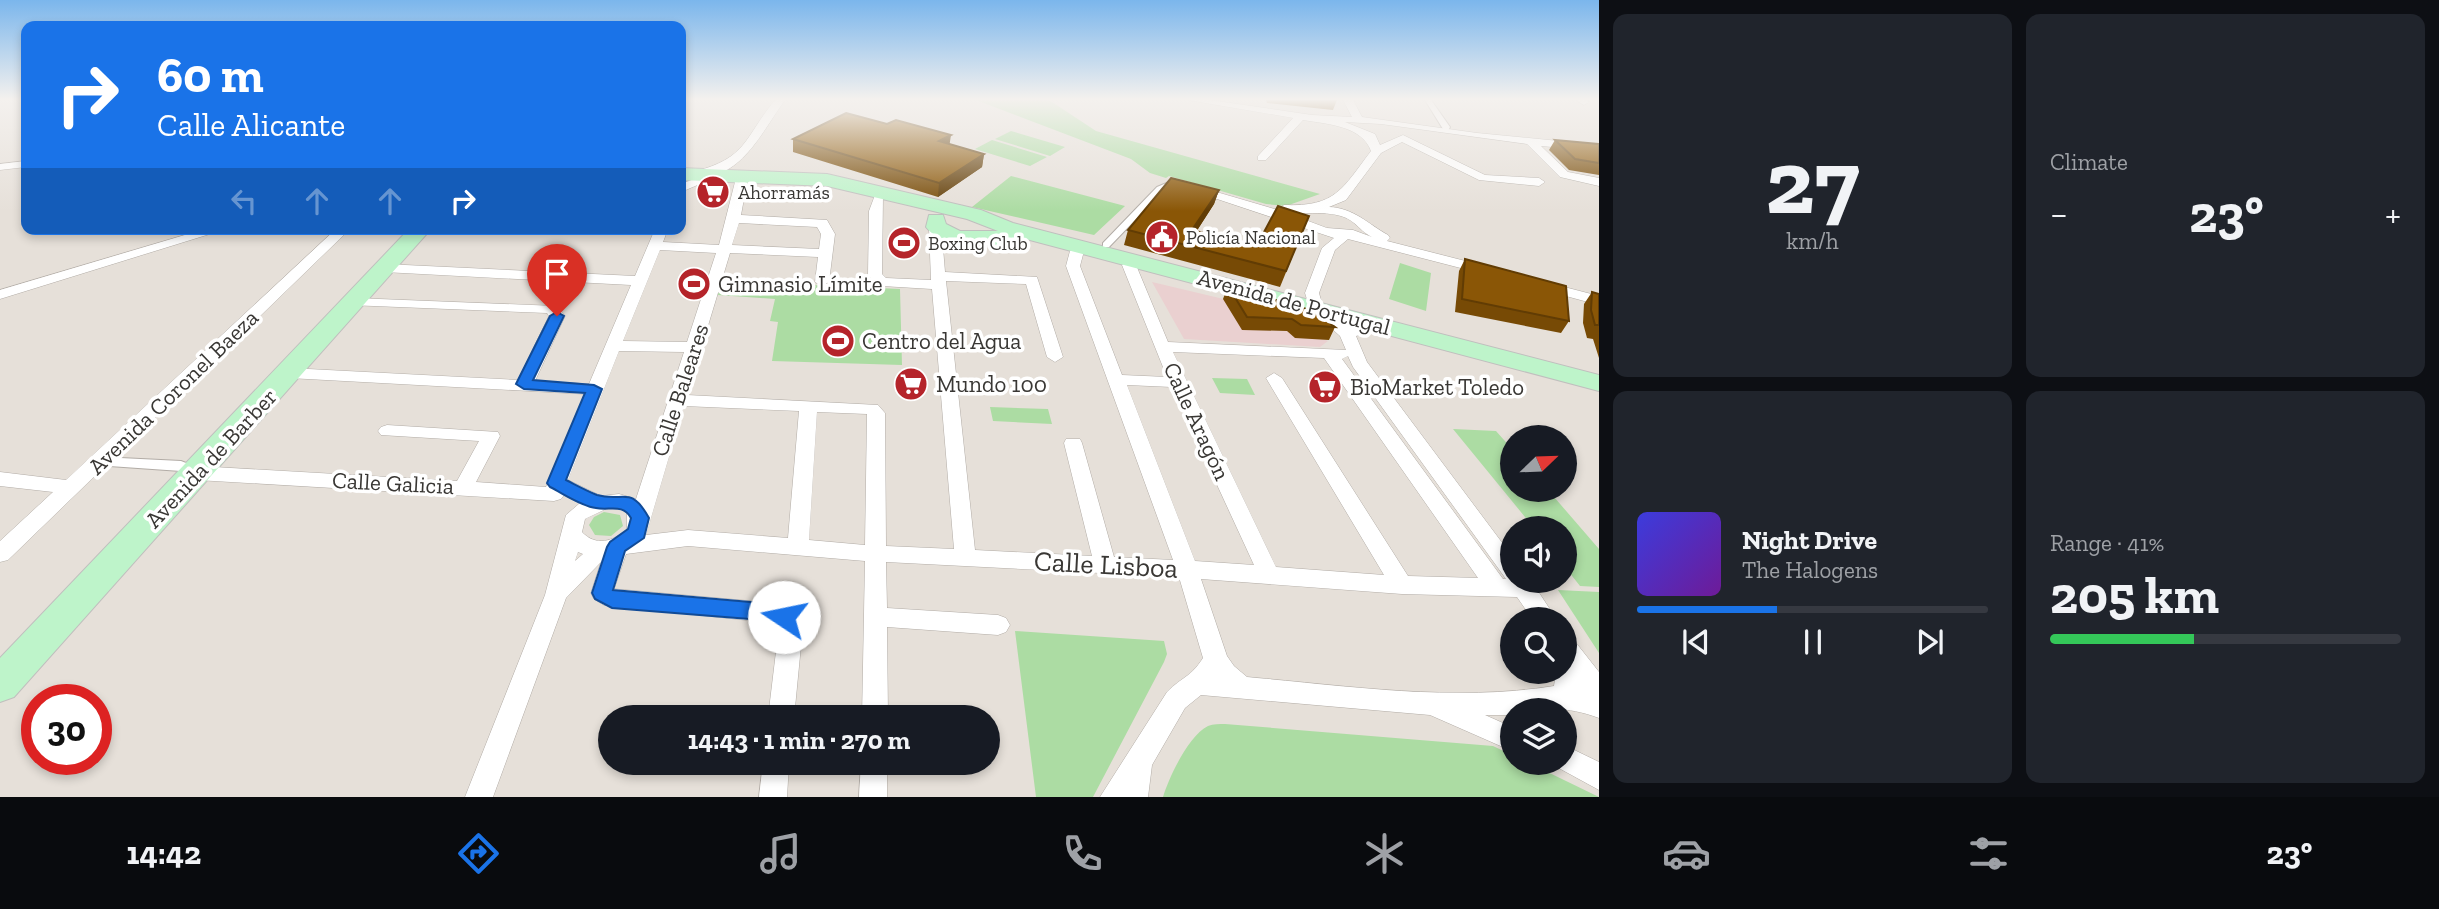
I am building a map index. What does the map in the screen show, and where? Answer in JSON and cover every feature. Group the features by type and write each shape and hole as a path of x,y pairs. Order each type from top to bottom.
{"main road":[{"name":"Avenida de Portugal","path":"749,179 815,186 879,198 918,209 954,231 1599,383"},
{"name":"Avenida de Portugal","path":"687,180 838,182 961,212 954,231"},
{"path":"954,231 946,214 961,212"},
{"name":"Avenida de Portugal","path":"954,231 1026,238 1599,393"},
{"name":"Avenida de Barber","path":"0,685 189,470 402,235"},
{"name":"Avenida de Barber","path":"0,657 289,373 415,235"}],"street":[{"path":"687,180 742,158 754,137"},
{"path":"1262,158 1285,137"},
{"path":"1371,137 1375,140 1377,151"},
{"path":"1398,137 1423,137"},
{"path":"1496,137 1599,149"},
{"path":"1309,218 1342,197 1377,151 1403,138"},
{"path":"1403,138 1483,178 1539,182"},
{"path":"1530,141 1564,176 1599,183"},
{"path":"742,158 743,169 749,179"},
{"path":"0,167 21,165"},
{"name":"Calle Baleares","path":"640,520 734,219 749,179"},
{"path":"1106,245 1160,189 1172,184 1309,218 1347,235 1501,274"},
{"path":"1342,197 1342,203 1350,215 1364,227 1409,250"},
{"path":"879,198 875,211 875,275 882,282 1032,280 1055,358"},
{"path":"1309,218 1350,215"},
{"path":"1309,218 1330,246"},
{"path":"734,219 822,223 828,234 822,282"},
{"path":"1364,227 1359,233 1347,235 1330,246 1312,293 1500,563"},
{"path":"954,231 938,281 965,556"},
{"path":"0,295 200,235"},
{"name":"Avenida Coronel Baeza","path":"0,554 338,235"},
{"path":"608,549 585,547 572,529 555,489 660,235"},
{"path":"655,246 825,253"},
{"path":"1077,251 1073,266 1187,569 1216,659 1225,674 1243,689"},
{"name":"Calle Aragón","path":"1129,265 1162,346 1269,575"},
{"path":"384,268 640,281"},
{"path":"1527,281 1599,301"},
{"path":"354,302 551,309 557,316 524,384"},
{"path":"613,346 695,348"},
{"path":"1162,346 1355,355"},
{"path":"1329,353 1500,566"},
{"path":"289,373 594,389"},
{"path":"1273,378 1402,585"},
{"path":"1117,380 1179,382"},
{"path":"678,400 872,409 876,413 878,617 875,705"},
{"path":"798,548 808,407"},
{"path":"387,431 491,436 464,487"},
{"path":"1073,443 1105,564"},
{"name":"Calle Galicia","path":"100,462 464,487 555,489"},
{"path":"0,479 72,488"},
{"path":"555,489 597,502 623,501 634,507 640,520 637,533 608,549 556,595"},
{"path":"478,797 556,595 572,529 584,508 597,502"},
{"name":"Calle Lisboa","path":"640,520 688,538"},
{"name":"Calle Lisboa","path":"608,549 688,538 877,554 1105,564 1402,585 1500,582"},
{"path":"608,549 602,593 612,599 762,611 784,617 789,622 790,635 782,705"},
{"path":"1523,593 1535,607"},
{"path":"878,617 998,625"},
{"path":"1553,698 1569,683 1564,646 1599,691"},
{"path":"1200,684 1216,659"},
{"path":"1114,797 1139,762 1176,700 1187,689 1200,684 1426,704 1500,704"},
{"path":"1426,704 1500,734"},
{"path":"1577,705 1599,707"},
{"path":"1134,797 1139,762"},
{"path":"1577,765 1599,777"},
{"path":"773,797 775,775"},
{"path":"873,797 874,775"}],"shaded area":[{"path":"1152,282 1232,301 1328,341 1320,347 1184,339"}],"green space":[{"path":"1032,137 1065,147 1050,156 995,139"},
{"path":"1074,137 1118,137 1320,194 1286,206 1266,204 1150,173 1131,159"},
{"path":"992,140 1047,157 1030,166 975,149"},
{"path":"1011,176 1125,206 1094,235 972,207"},
{"path":"1400,263 1431,273 1426,311 1389,299"},
{"name":"Centro del Agua","path":"721,281 900,289 902,365 772,361 778,322 770,321 775,299 718,295"},
{"path":"1212,378 1247,379 1255,395 1220,393"},
{"path":"990,407 1048,409 1052,424 993,421"},
{"path":"1453,429 1496,431 1500,436 1500,486"},
{"path":"1513,502 1558,502 1570,516 1524,516"},
{"path":"604,512 620,515 623,526 611,536 595,535 589,525 594,517"},
{"path":"1577,524 1599,549 1599,587 1580,586 1577,582"},
{"path":"1599,592 1599,653 1577,619 1577,607 1569,607 1560,593"},
{"path":"1015,631 1164,641 1167,654 1164,662 1093,797 1036,797"},
{"path":"1214,724 1493,746 1500,749 1500,775 1554,775 1599,797 1163,797 1187,747 1201,731"}],"building":[{"path":"947,137 939,141 984,154 939,183 793,139"},
{"path":"1555,140 1599,144 1599,163 1575,159"},
{"path":"1171,178 1219,190 1192,230 1256,247 1278,206 1309,216 1286,271 1128,230"},
{"path":"1465,259 1566,286 1569,321 1462,299"},
{"path":"1228,286 1313,311 1335,327 1301,325 1292,319 1247,317"},
{"path":"1592,292 1599,294 1599,325 1595,325 1591,310"}],"place":[{"name":"Ahorramás","path":"713,192"},
{"name":"Policía Nacional","path":"1162,237"},
{"name":"Boxing Club","path":"904,243"},
{"name":"Gimnasio Límite","path":"694,284"},
{"name":"Centro del Agua","path":"838,341"},
{"name":"Mundo 100","path":"911,384"},
{"name":"BioMarket Toledo","path":"1325,387"}],"route":[{"path":"557,316 524,384 594,389 556,483 597,502 623,501 634,507 640,518 637,533 617,547 602,593 612,599 762,611 784,617"}]}
